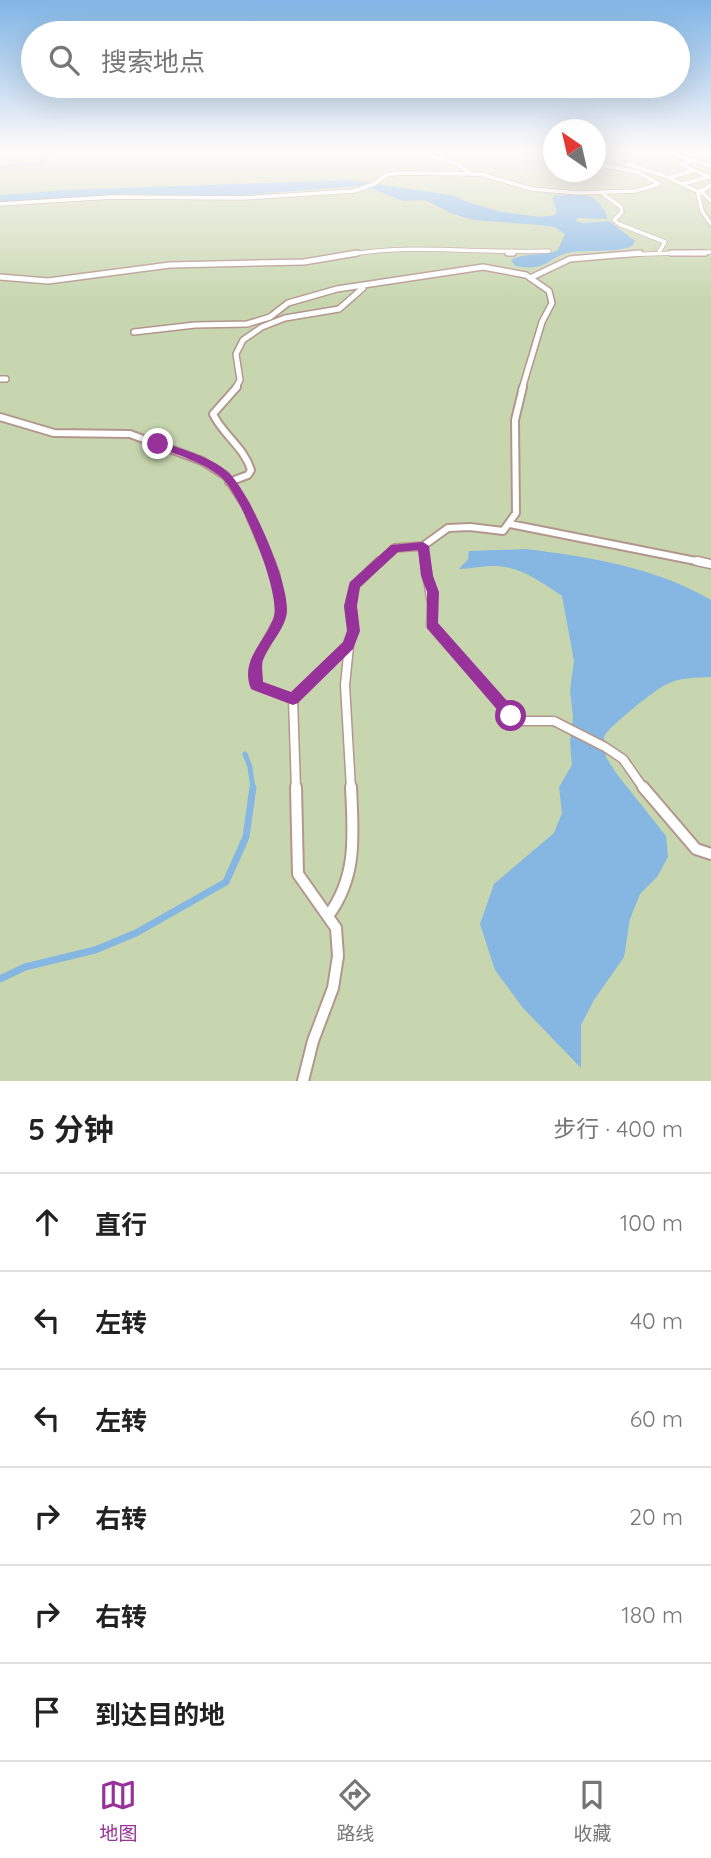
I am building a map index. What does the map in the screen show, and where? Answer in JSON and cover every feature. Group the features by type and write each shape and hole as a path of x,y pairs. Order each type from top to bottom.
{"lane":[{"path":"0,204 56,200"},
{"path":"612,200 621,207 622,212 614,220 617,223 658,237 681,253"},
{"path":"701,200 705,217 711,223"},
{"path":"702,207 711,203"},
{"path":"659,252 666,244"},
{"path":"0,277 48,281 170,265 304,262 374,250 447,248 510,253 549,251"},
{"path":"530,278 570,259 659,252 711,252"},
{"path":"134,332 195,325 247,324 270,317 288,303 337,289 483,267 510,270 530,278 549,291 552,303 542,322 528,363 515,420 516,513 510,524 503,531 470,527 448,528 423,546 395,548 354,586 350,606 353,631 345,685 354,849 348,881 340,900 328,915"},
{"path":"229,482 248,475 250,464 237,446 224,436 212,414 215,407 239,387 239,363 235,353 238,345 254,331 291,316 341,308 351,302 362,288 413,281"},
{"path":"247,324 254,331"},
{"path":"0,417 54,433 144,436 202,461 226,476 246,506 275,574 281,606 280,618 256,661 256,685 293,699"},
{"path":"510,524 711,564"},
{"path":"423,546 427,576 433,592 431,625 511,716 523,721 554,721 605,747 624,760 648,795 696,849 711,854"},
{"path":"303,1081 313,1041 333,988 338,956 335,928 298,874 293,699 349,645"}],"green space":[{"path":"0,200 711,200 711,1081 0,1081"}],"water":[{"path":"0,200 36,200 0,203"},
{"path":"426,200 463,200 502,212 541,217 555,215 557,212 553,200 596,200 608,219 578,218 575,221 609,221 635,241 632,246 610,251 564,254 535,267 515,266 511,260 517,257 558,250 565,234 554,227 474,220 453,214"},
{"path":"526,549 598,560 645,571 711,600 711,677 689,678 667,684 643,700 604,737 606,757 616,773 666,836 668,857 657,877 640,894 630,919 624,957 594,1000 581,1025 581,1068 523,1008 495,970 480,924 494,884 554,833 562,813 559,787 572,765 570,742 573,717 570,690 574,661 562,596 529,575 511,568 492,566 459,569 468,559 469,551"}],"waterway":[{"path":"245,754 253,788"},
{"path":"0,979 25,967 95,950 136,933 226,882 246,837 253,788"}],"route":[{"path":"158,444 202,461 226,476 246,506 275,574 281,606 280,618 256,661 256,685 293,699 349,645 353,631 350,606 354,586 395,548 423,546 427,576 433,592 431,625 511,716"}]}
